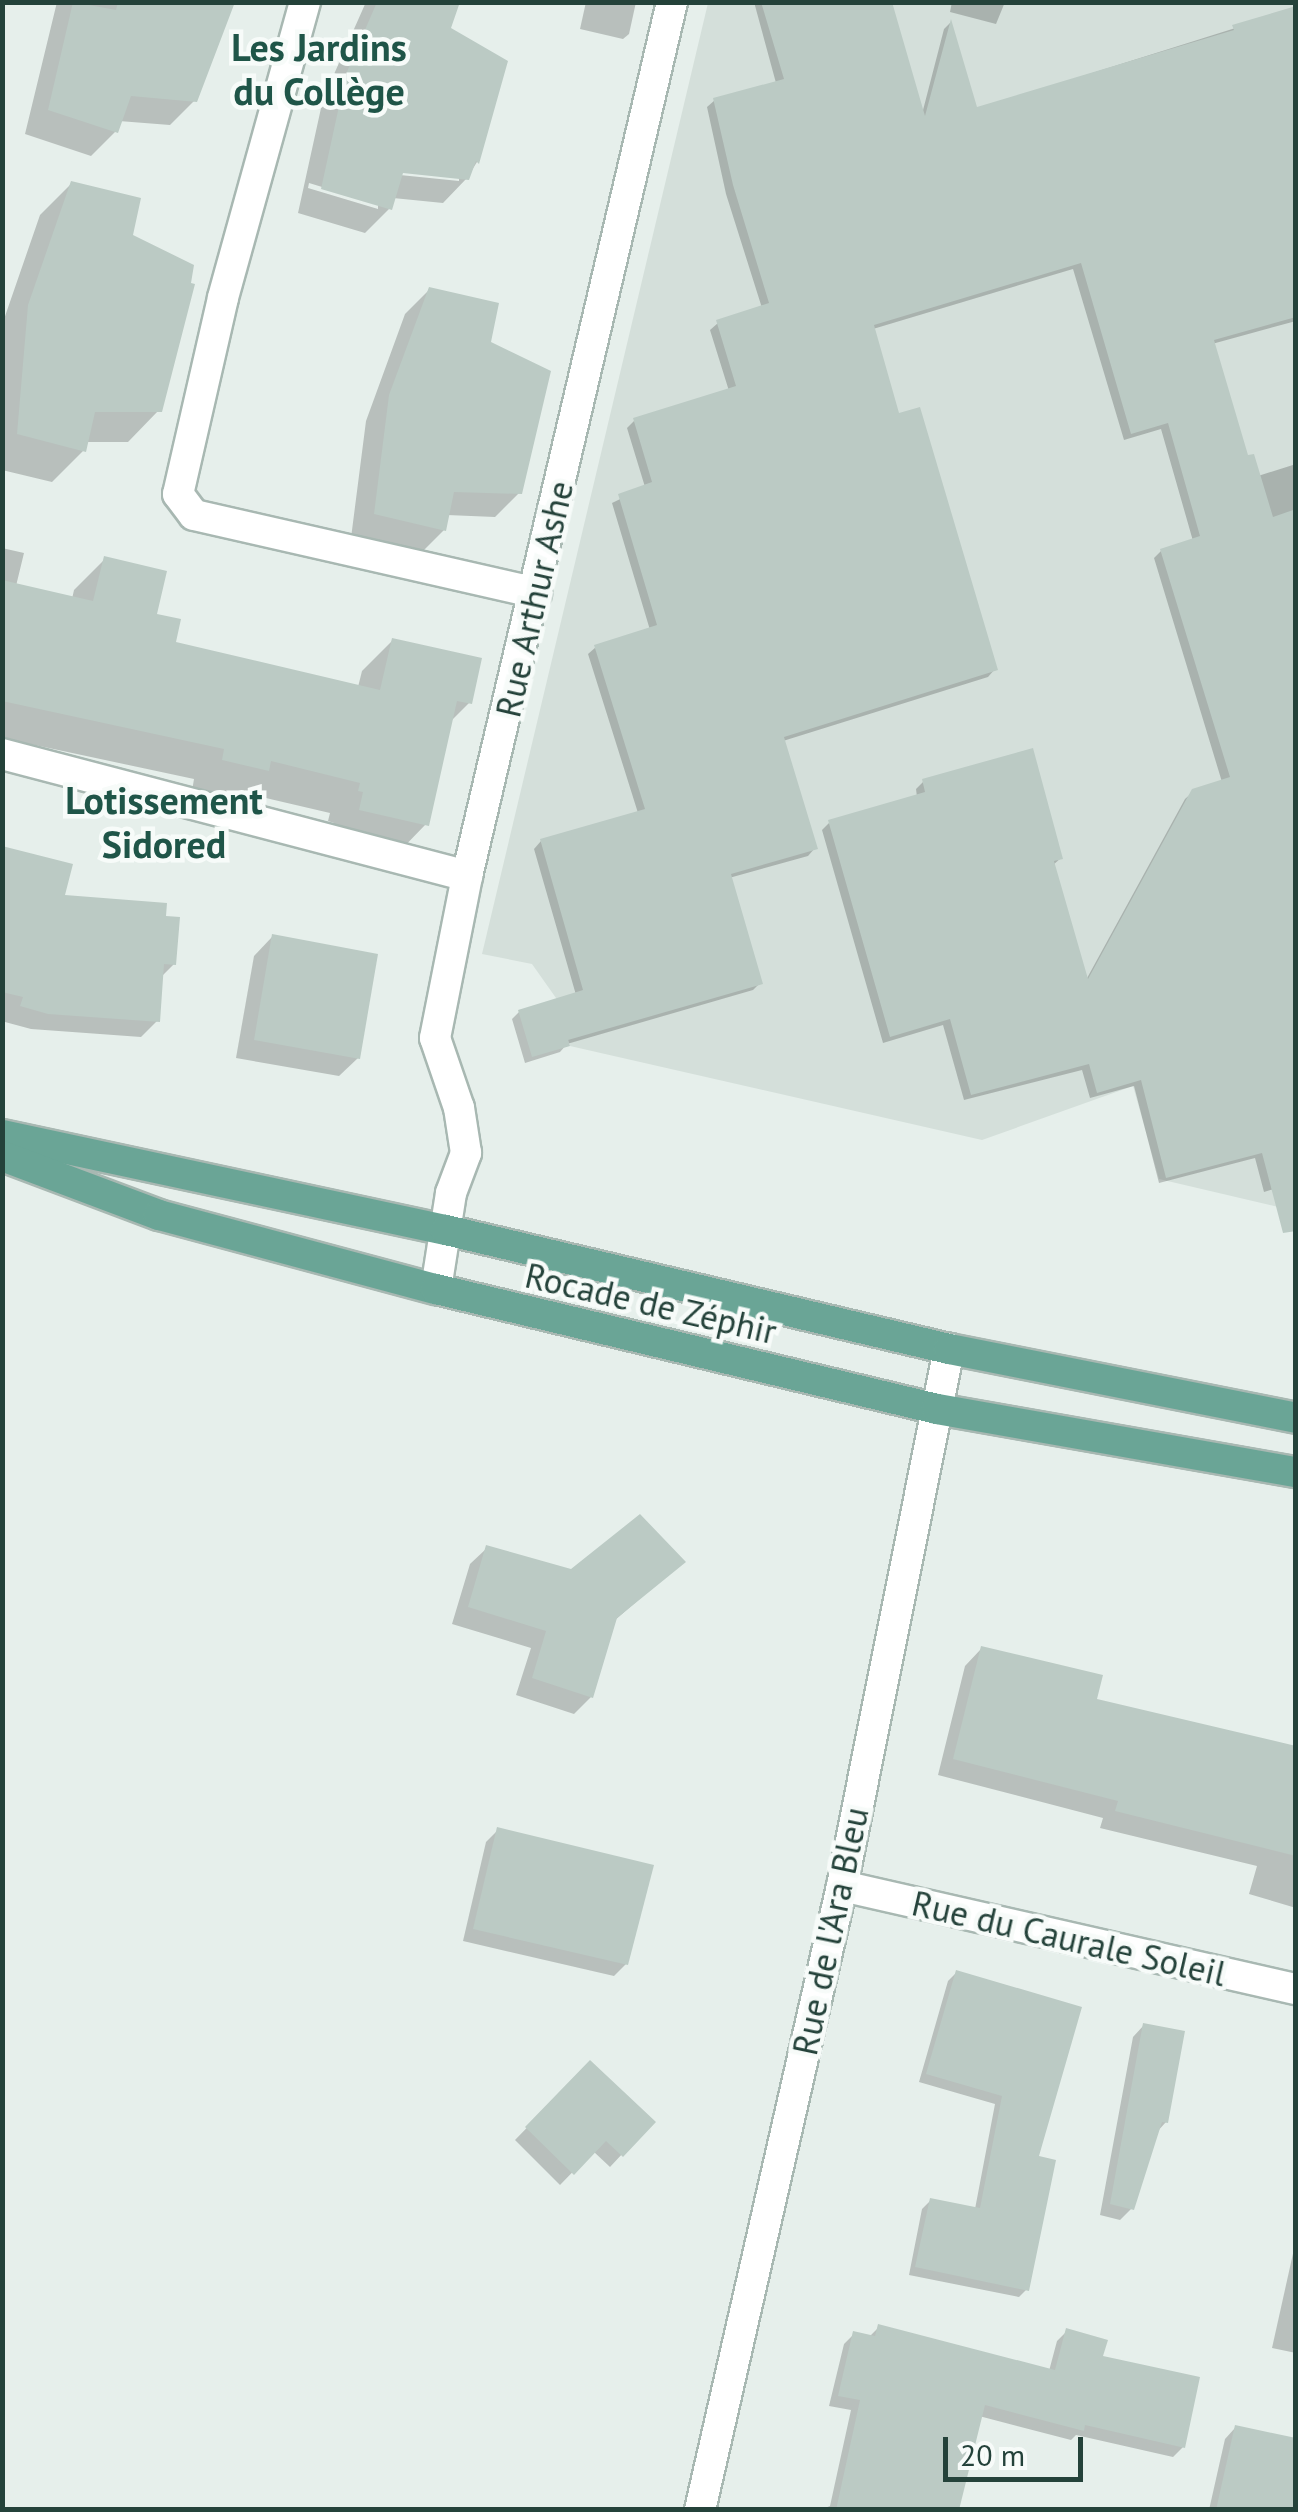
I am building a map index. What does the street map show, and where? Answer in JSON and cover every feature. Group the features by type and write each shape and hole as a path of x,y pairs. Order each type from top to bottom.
{"main road":[{"name":"Rocade de Zéphir","path":"2,1135 446,1230 949,1349 1296,1418"},
{"name":"Rocade de Zéphir","path":"2,1156 159,1215 436,1289 938,1409 1296,1472"}],"street":[{"path":"305,2 223,298 178,494 194,514 536,593"},
{"name":"Rue Arthur Ashe","path":"436,1289 451,1193 466,1153 459,1108 435,1038 467,876 672,2"},
{"path":"2,754 467,876"},
{"name":"Rue de l'Ara Bleu","path":"700,2510 842,1886 949,1349"},
{"name":"Rue du Caurale Soleil","path":"842,1886 1296,1989"}],"shaded area":[{"path":"708,3 1295,3 1295,1211 1159,1179 1133,1086 982,1140 570,1046 556,998 532,964 482,954"}],"building":[{"path":"73,2 116,10 118,2 235,2 197,102 131,96 118,133 48,110"},
{"path":"377,2 460,2 451,28 508,61 479,164 476,161 469,180 403,173 392,210 321,189 346,74"},
{"path":"761,2 892,2 925,116 951,19 977,107 1234,30 1232,25 1296,6 1296,317 1214,340 1248,455 1254,454 1273,517 1296,509 1296,1231 1283,1233 1262,1153 1166,1178 1141,1080 1097,1093 1089,1064 971,1095 950,1019 890,1037 828,820 925,792 922,779 1033,748 1063,859 1054,861 1088,979 1192,789 1230,777 1160,549 1200,536 1168,423 1131,434 1081,263 874,325 899,413 920,407 998,670 784,737 818,849 731,874 763,984 568,1040 570,1046 532,1057 518,1010 583,990 540,839 645,809 594,645 657,625 618,494 652,482 633,418 736,386 716,320 769,303 733,185 713,98 784,79"},
{"path":"71,181 141,198 133,235 194,265 191,283 195,284 162,412 95,412 86,452 17,434 28,305"},
{"path":"429,287 499,303 491,342 551,371 522,494 454,492 446,531 374,514 389,395"},
{"path":"104,556 167,571 157,614 181,619 176,642 380,690 392,638 482,658 472,704 457,701 429,826 359,810 363,792 358,791 360,783 271,761 269,771 222,760 224,749 2,701 2,580 93,601"},
{"path":"2,846 73,864 65,895 167,903 166,916 180,917 176,965 164,964 160,1022 48,1014 20,1006 23,997 2,992"},
{"path":"272,934 378,954 360,1059 254,1040"},
{"path":"640,1514 686,1562 617,1618 593,1698 532,1678 546,1631 468,1607 486,1545 571,1569"},
{"path":"981,1646 1103,1675 1097,1699 1296,1746 1296,1856 1115,1811 1118,1801 953,1759"},
{"path":"497,1827 654,1865 628,1965 473,1929"},
{"path":"956,1970 1082,2007 1039,2156 1056,2160 1029,2291 915,2267 930,2198 980,2208 1002,2096 926,2074"},
{"path":"1143,2023 1185,2031 1168,2123 1162,2122 1134,2210 1110,2204"},
{"path":"590,2060 656,2122 623,2157 606,2141 574,2175 525,2127"},
{"path":"878,2324 1055,2370 1066,2328 1108,2340 1103,2356 1200,2377 1185,2448 1085,2425 1084,2431 985,2405 959,2510 836,2510 860,2400 838,2396 853,2331 875,2336"},
{"path":"1235,2425 1296,2438 1296,2510 1216,2510"}],"district":[{"name":"Les Jardins du Collège","path":"319,68"},
{"name":"Lotissement Sidored","path":"164,822"}]}
